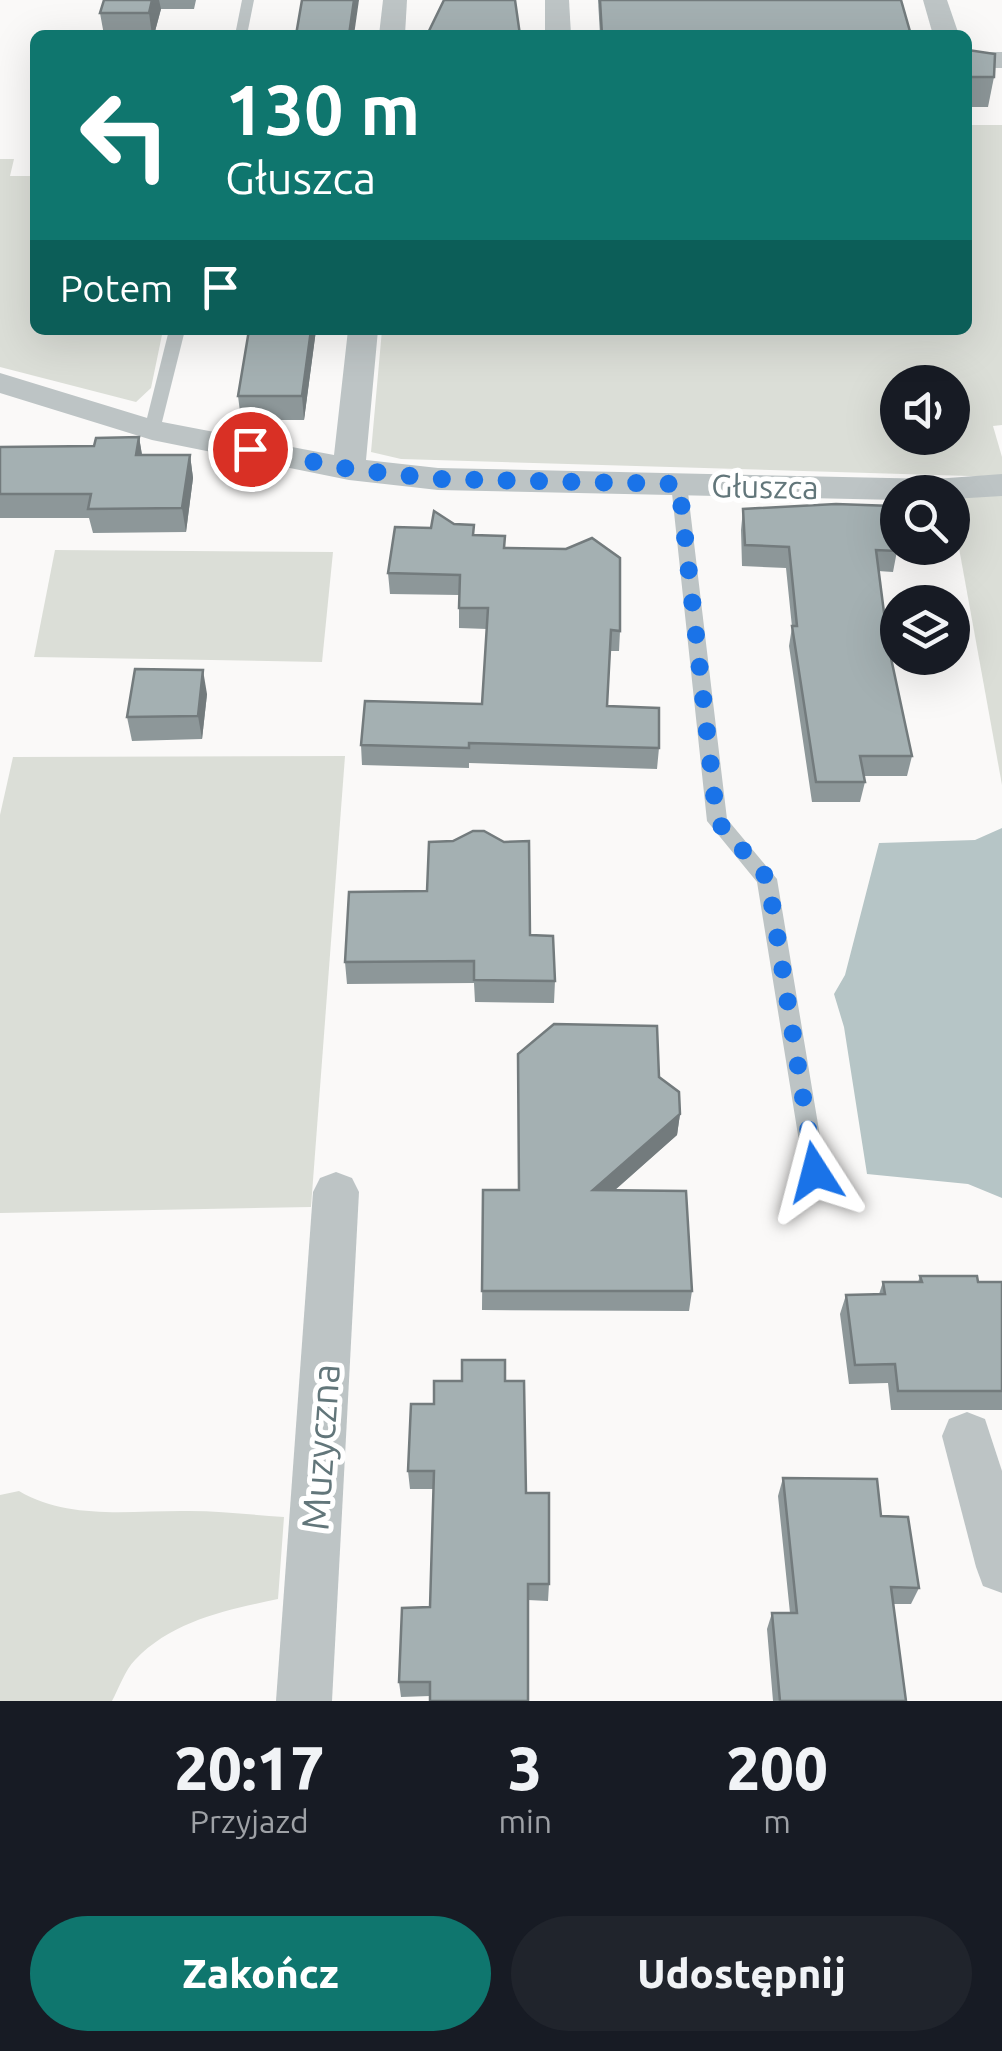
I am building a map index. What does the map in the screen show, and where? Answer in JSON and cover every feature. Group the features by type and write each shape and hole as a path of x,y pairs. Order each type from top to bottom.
{"street":[{"path":"393,30 396,0"},
{"path":"556,0 558,30"},
{"path":"935,0 944,30"},
{"path":"972,60 1002,60"},
{"path":"349,469 362,335"},
{"name":"Głuszca","path":"0,383 152,430 349,469 438,479 935,490 1002,485"},
{"name":"Muzyczna","path":"304,1701 336,1192"},
{"path":"968,1436 1000,1546"}],"lane":[{"path":"242,30 248,0"},
{"path":"152,430 175,335"},
{"path":"679,484 717,821 768,879 815,1172"}],"shaded area":[{"path":"972,125 1002,125 1002,425 993,426 1002,457 1002,477 401,459 371,452 382,335 972,335"},
{"path":"0,159 14,159 10,176 30,176 30,335 162,335 151,388 136,402 0,367"},
{"path":"970,493 1002,494 1002,785 970,609 970,585 966,585 962,565 970,565"},
{"path":"55,550 333,552 322,662 34,657"},
{"path":"345,756 311,1207 0,1213 0,815 13,757"},
{"path":"1002,828 1002,1198 968,1184 867,1174 844,1027 834,994 845,975 879,843 975,840"},
{"path":"19,1491 59,1507 80,1510 201,1511 284,1517 278,1599 202,1619 166,1635 131,1664 112,1701 0,1701 0,1495"}],"building":[{"path":"104,0 152,0 149,13 100,13"},
{"path":"302,0 354,0 350,30 297,30"},
{"path":"444,0 515,0 519,30 429,30"},
{"path":"600,0 901,0 910,30 602,30"},
{"path":"972,51 995,54 994,77 972,77"},
{"path":"248,335 310,335 302,396 238,396"},
{"path":"139,437 136,455 190,455 182,508 88,509 91,494 0,494 0,447 94,446 96,438"},
{"path":"880,506 880,550 876,550 880,585 880,675 895,675 912,756 860,756 865,782 816,782 792,626 797,626 789,547 745,545 743,509"},
{"path":"434,511 454,524 474,525 473,535 505,536 504,548 566,549 592,538 620,558 620,631 611,630 607,706 659,708 659,748 469,743 469,748 361,745 365,701 482,704 488,608 459,608 460,575 388,573 395,527 431,528"},
{"path":"135,669 203,670 198,716 127,717"},
{"path":"473,831 484,831 504,842 529,841 530,935 553,936 555,981 474,980 474,961 345,962 349,892 427,891 429,842 453,841"},
{"path":"554,1024 657,1026 659,1077 679,1092 680,1114 593,1190 686,1191 692,1291 482,1291 483,1190 519,1190 518,1054"},
{"path":"920,1276 977,1276 978,1282 1002,1282 1002,1391 898,1391 895,1364 855,1365 846,1295 885,1294 883,1282 922,1282"},
{"path":"462,1360 505,1360 505,1381 524,1381 526,1493 549,1493 549,1584 528,1584 528,1701 430,1701 430,1682 399,1682 402,1608 430,1607 434,1471 408,1471 411,1404 434,1404 434,1381 462,1381"},
{"path":"783,1478 877,1479 881,1516 908,1517 919,1588 891,1587 906,1701 780,1701 772,1613 797,1613"}],"route":[{"path":"250,449 349,469 438,479 679,484 717,821 768,879 815,1172"}]}
